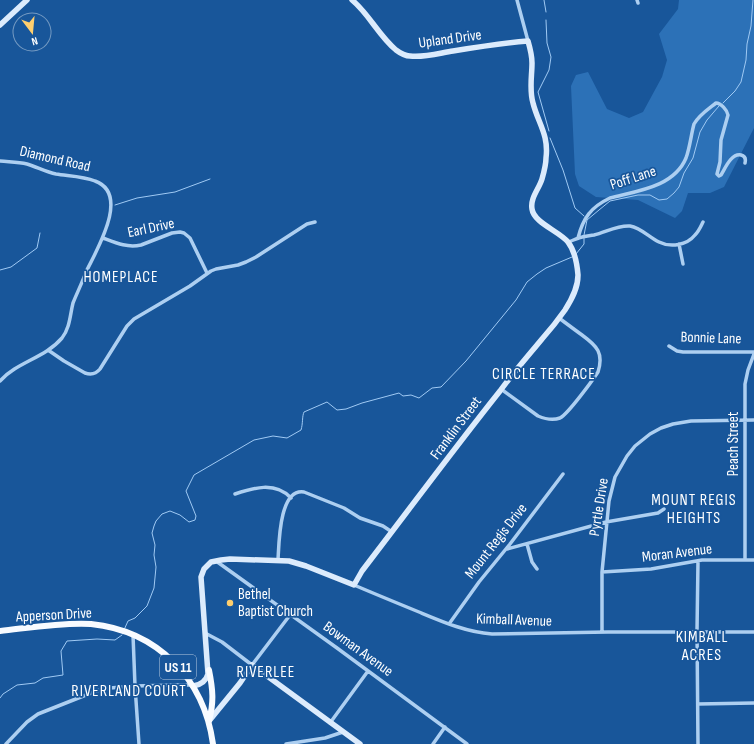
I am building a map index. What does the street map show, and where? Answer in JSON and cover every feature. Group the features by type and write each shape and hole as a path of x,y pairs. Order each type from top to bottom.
{"main road":[{"name":"Apperson Drive","path":"0,631 75,624 103,626 127,632 148,643 168,657 182,671 201,700 209,721"},
{"path":"208,670 212,684 213,696 213,708 209,721"},
{"name":"US 11","path":"209,721 214,744"}],"street":[{"path":"0,25 28,0"},
{"name":"Upland Drive","path":"352,0 361,8 391,45 402,54 410,56 528,41"},
{"name":"Franklin Street","path":"354,585 362,571 501,389 559,318 569,304 575,290 578,278 574,253 568,242 537,218 532,208 532,201 543,174 547,150 545,136 533,104 532,61 517,0"},
{"name":"Poff Lane","path":"580,238 580,228 586,217 605,200 643,190 670,178 676,173 681,168 687,157 693,129 697,120 703,112 716,104 720,104 728,115 721,140 720,162 717,174 719,176 721,175 730,159 736,155 744,156 746,162"},
{"name":"Diamond Road","path":"0,161 26,164 48,172 85,178 100,183 107,190 111,198 110,216 76,297 66,333 48,350 10,371 0,381"},
{"path":"48,350 85,373 95,373 100,369 120,336 131,322 190,286 207,273 216,269 246,262 307,224 315,222"},
{"path":"568,242 623,226 630,226 637,228 658,242 672,246 688,241 698,231 703,222"},
{"name":"Earl Drive","path":"102,238 125,246 136,246 172,233 184,233 190,238 207,273"},
{"path":"679,244 683,264"},
{"path":"501,389 538,416 553,419 566,414 598,372 601,361 599,351 593,344 559,318"},
{"name":"Bonnie Lane","path":"669,346 677,351 683,352 754,353"},
{"name":"Peach Street","path":"745,560 746,378 754,353"},
{"name":"Pyrtle Drive","path":"602,632 602,572 609,501 616,473 632,449 650,434 661,428 682,422 691,420 754,420"},
{"name":"Mount Regis Drive","path":"449,624 479,582 564,474"},
{"path":"235,494 253,489 269,488 283,491 290,498"},
{"path":"278,560 281,522 290,498 296,492 304,492 344,508 360,518 383,526 392,532"},
{"path":"506,549 606,522 658,513 664,509"},
{"path":"527,544 532,562 537,569"},
{"name":"Kimball Avenue","path":"215,561 230,559 296,562 449,624 465,630 480,633 697,631 754,632"},
{"name":"Moran Avenue","path":"602,572 651,569 698,561 754,560"},
{"path":"6,744 27,722 42,712 96,691 135,686 193,686 204,682 208,677 208,670 201,577 206,566 215,561"},
{"name":"Bowman Avenue","path":"215,561 467,744"},
{"path":"698,561 698,744"},
{"path":"209,721 240,683 290,614"},
{"path":"205,633 222,642 360,744"},
{"path":"133,635 138,744"},
{"path":"330,723 368,671"},
{"path":"698,704 754,703"},
{"path":"433,744 445,728"},
{"path":"286,744 325,738 343,732"}],"shaded area":[{"path":"679,0 754,0 754,128 724,187 710,193 688,193 682,211 675,218 638,200 596,197 579,186 575,174 571,86 576,75 588,72 607,109 629,118 643,112 662,77 667,60 659,34 678,9"}],"waterway":[{"path":"544,0 546,12"},
{"path":"723,103 735,91 741,82 751,26 753,0"},
{"path":"546,20 547,43 551,57 549,70 538,92 549,131"},
{"path":"584,235 587,220 610,201 638,195 650,195 659,200 667,199 674,193 679,187 684,173 693,158 700,132 707,120 719,106"},
{"path":"550,138 563,170 575,208 584,216"},
{"path":"115,205 137,198 175,192 210,179"},
{"path":"0,270 11,267 37,248 40,233"},
{"path":"576,254 584,244 584,238"},
{"path":"124,630 128,621 135,618 147,606 154,588 156,567 154,555 155,545 152,533 156,521 162,514 170,511 180,515 189,522 195,520 196,516 186,491 194,475 254,440 273,436 287,438 301,430 304,412 327,402 337,410 346,409 399,393 403,396 411,395 419,398 432,388 441,387 466,361 516,300 527,282 546,268 572,257"},
{"path":"0,698 3,694 17,685 35,683 43,678 63,675 61,651 67,641 97,639 115,640 122,635"}],"place":[{"name":"Bethel Baptist Church","path":"230,603"}],"district":[{"name":"HOMEPLACE","path":"121,277"},
{"name":"CIRCLE TERRACE","path":"544,374"},
{"name":"MOUNT REGIS HEIGHTS","path":"694,509"},
{"name":"KIMBALL ACRES","path":"702,646"},
{"name":"RIVERLEE","path":"266,672"},
{"name":"RIVERLAND COURT","path":"129,691"}]}
